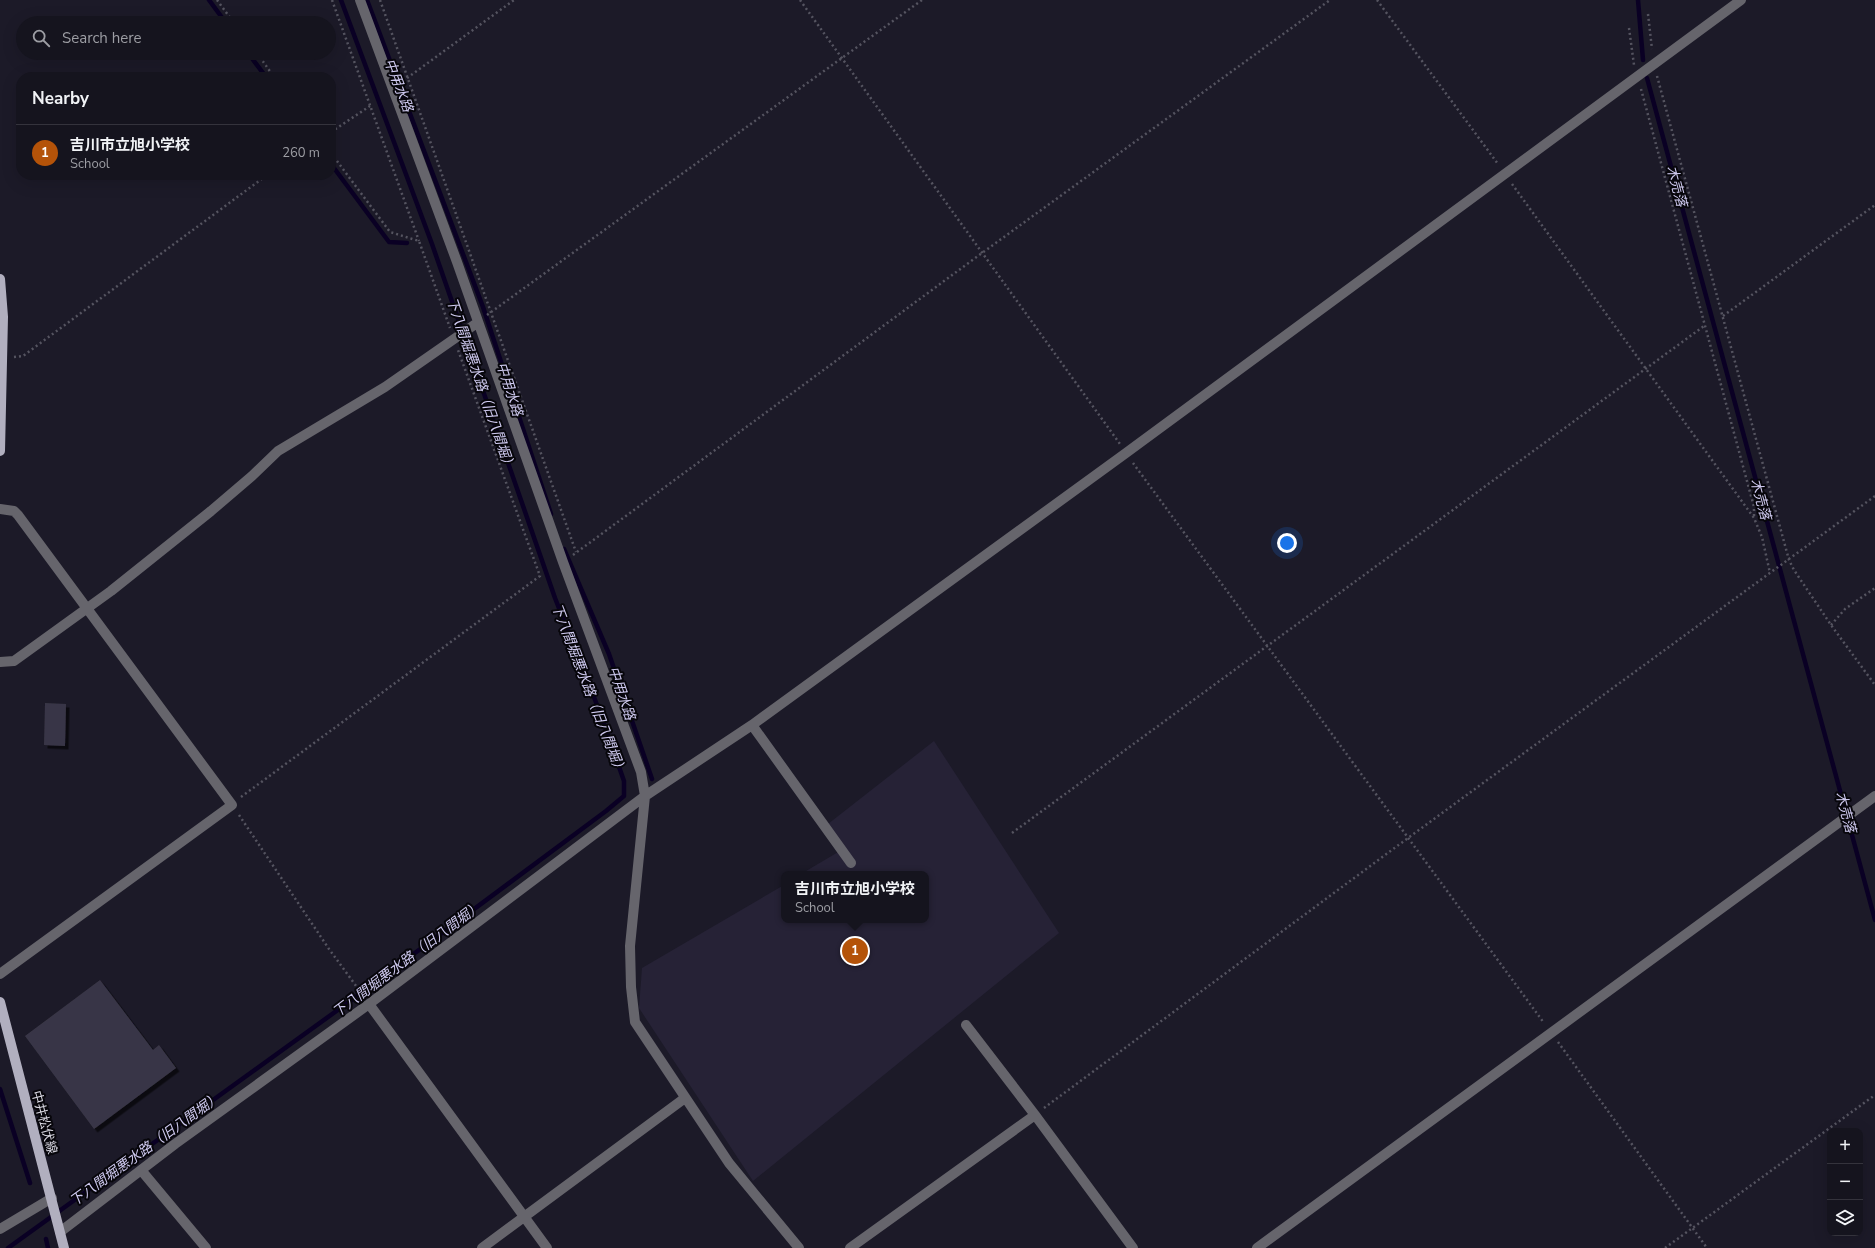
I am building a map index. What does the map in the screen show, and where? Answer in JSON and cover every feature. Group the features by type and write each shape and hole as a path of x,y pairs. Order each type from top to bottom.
{"main road":[{"path":"0,279 3,317 0,451"},
{"name":"中井松伏線","path":"0,1002 64,1248"}],"street":[{"path":"360,0 457,262 477,323 505,396 563,562 641,772 645,796 630,946 631,987 635,1022 729,1163 799,1248"},
{"path":"60,1232 141,1170 369,1004 645,796 752,725 1126,454 1741,0"},
{"path":"0,662 14,661 87,607 211,511 252,476 278,451 385,387 477,323"},
{"path":"0,510 14,511 18,515 232,805 0,974"},
{"path":"752,725 851,863"},
{"path":"1257,1248 1875,796"},
{"path":"369,1004 547,1248"},
{"path":"966,1025 1035,1115 1133,1248"},
{"path":"482,1248 685,1098"},
{"path":"850,1248 1035,1115"},
{"path":"141,1170 206,1248"},
{"path":"0,1230 52,1198"}],"path":[{"path":"217,0 229,16"},
{"path":"332,0 419,241"},
{"path":"380,0 576,552"},
{"path":"392,87 408,78 514,0"},
{"path":"800,0 1126,454 1552,1033 1707,1248"},
{"path":"477,323 922,0"},
{"path":"563,562 982,252 1330,0"},
{"path":"1377,0 1505,173 1754,518 1762,537 1770,573"},
{"path":"1648,14 1654,64 1724,316 1789,560 1830,625 1875,685"},
{"path":"1629,28 1631,56 1754,506 1754,518"},
{"path":"262,60 270,72"},
{"path":"336,129 370,106"},
{"path":"3,357 23,356 260,180"},
{"path":"1724,316 1875,205"},
{"path":"1012,833 1704,326"},
{"path":"1035,1115 1408,838 1875,496"},
{"path":"369,1004 329,949 232,805 540,576"},
{"path":"1830,625 1845,609 1875,588"},
{"path":"1665,1248 1875,1095"}],"shaded area":[{"path":"934,741 1059,933 753,1181 639,1008 642,968 781,887 781,923 929,923 929,871 806,871 845,848 828,824"}],"building":[{"path":"45,703 66,704 65,746 44,745"},
{"path":"100,980 153,1050 159,1045 176,1068 94,1129 25,1036"}],"waterway":[{"path":"209,0 221,16"},
{"name":"下八間堀悪水路（旧八間堀）","path":"8,1248 353,999 606,811 624,796 624,781 599,710 555,598 432,244 341,0"},
{"name":"中用水路","path":"367,0 483,307 551,514"},
{"name":"木売落","path":"1638,0 1643,60"},
{"path":"253,60 262,72"},
{"name":"木売落","path":"1647,78 1875,920"},
{"path":"336,171 389,242 407,243"},
{"name":"中用水路","path":"564,549 609,654 652,779"},
{"path":"0,1089 30,1183"},
{"path":"46,1239 48,1248"}],"place":[{"name":"吉川市立旭小学校","path":"855,951"}]}
